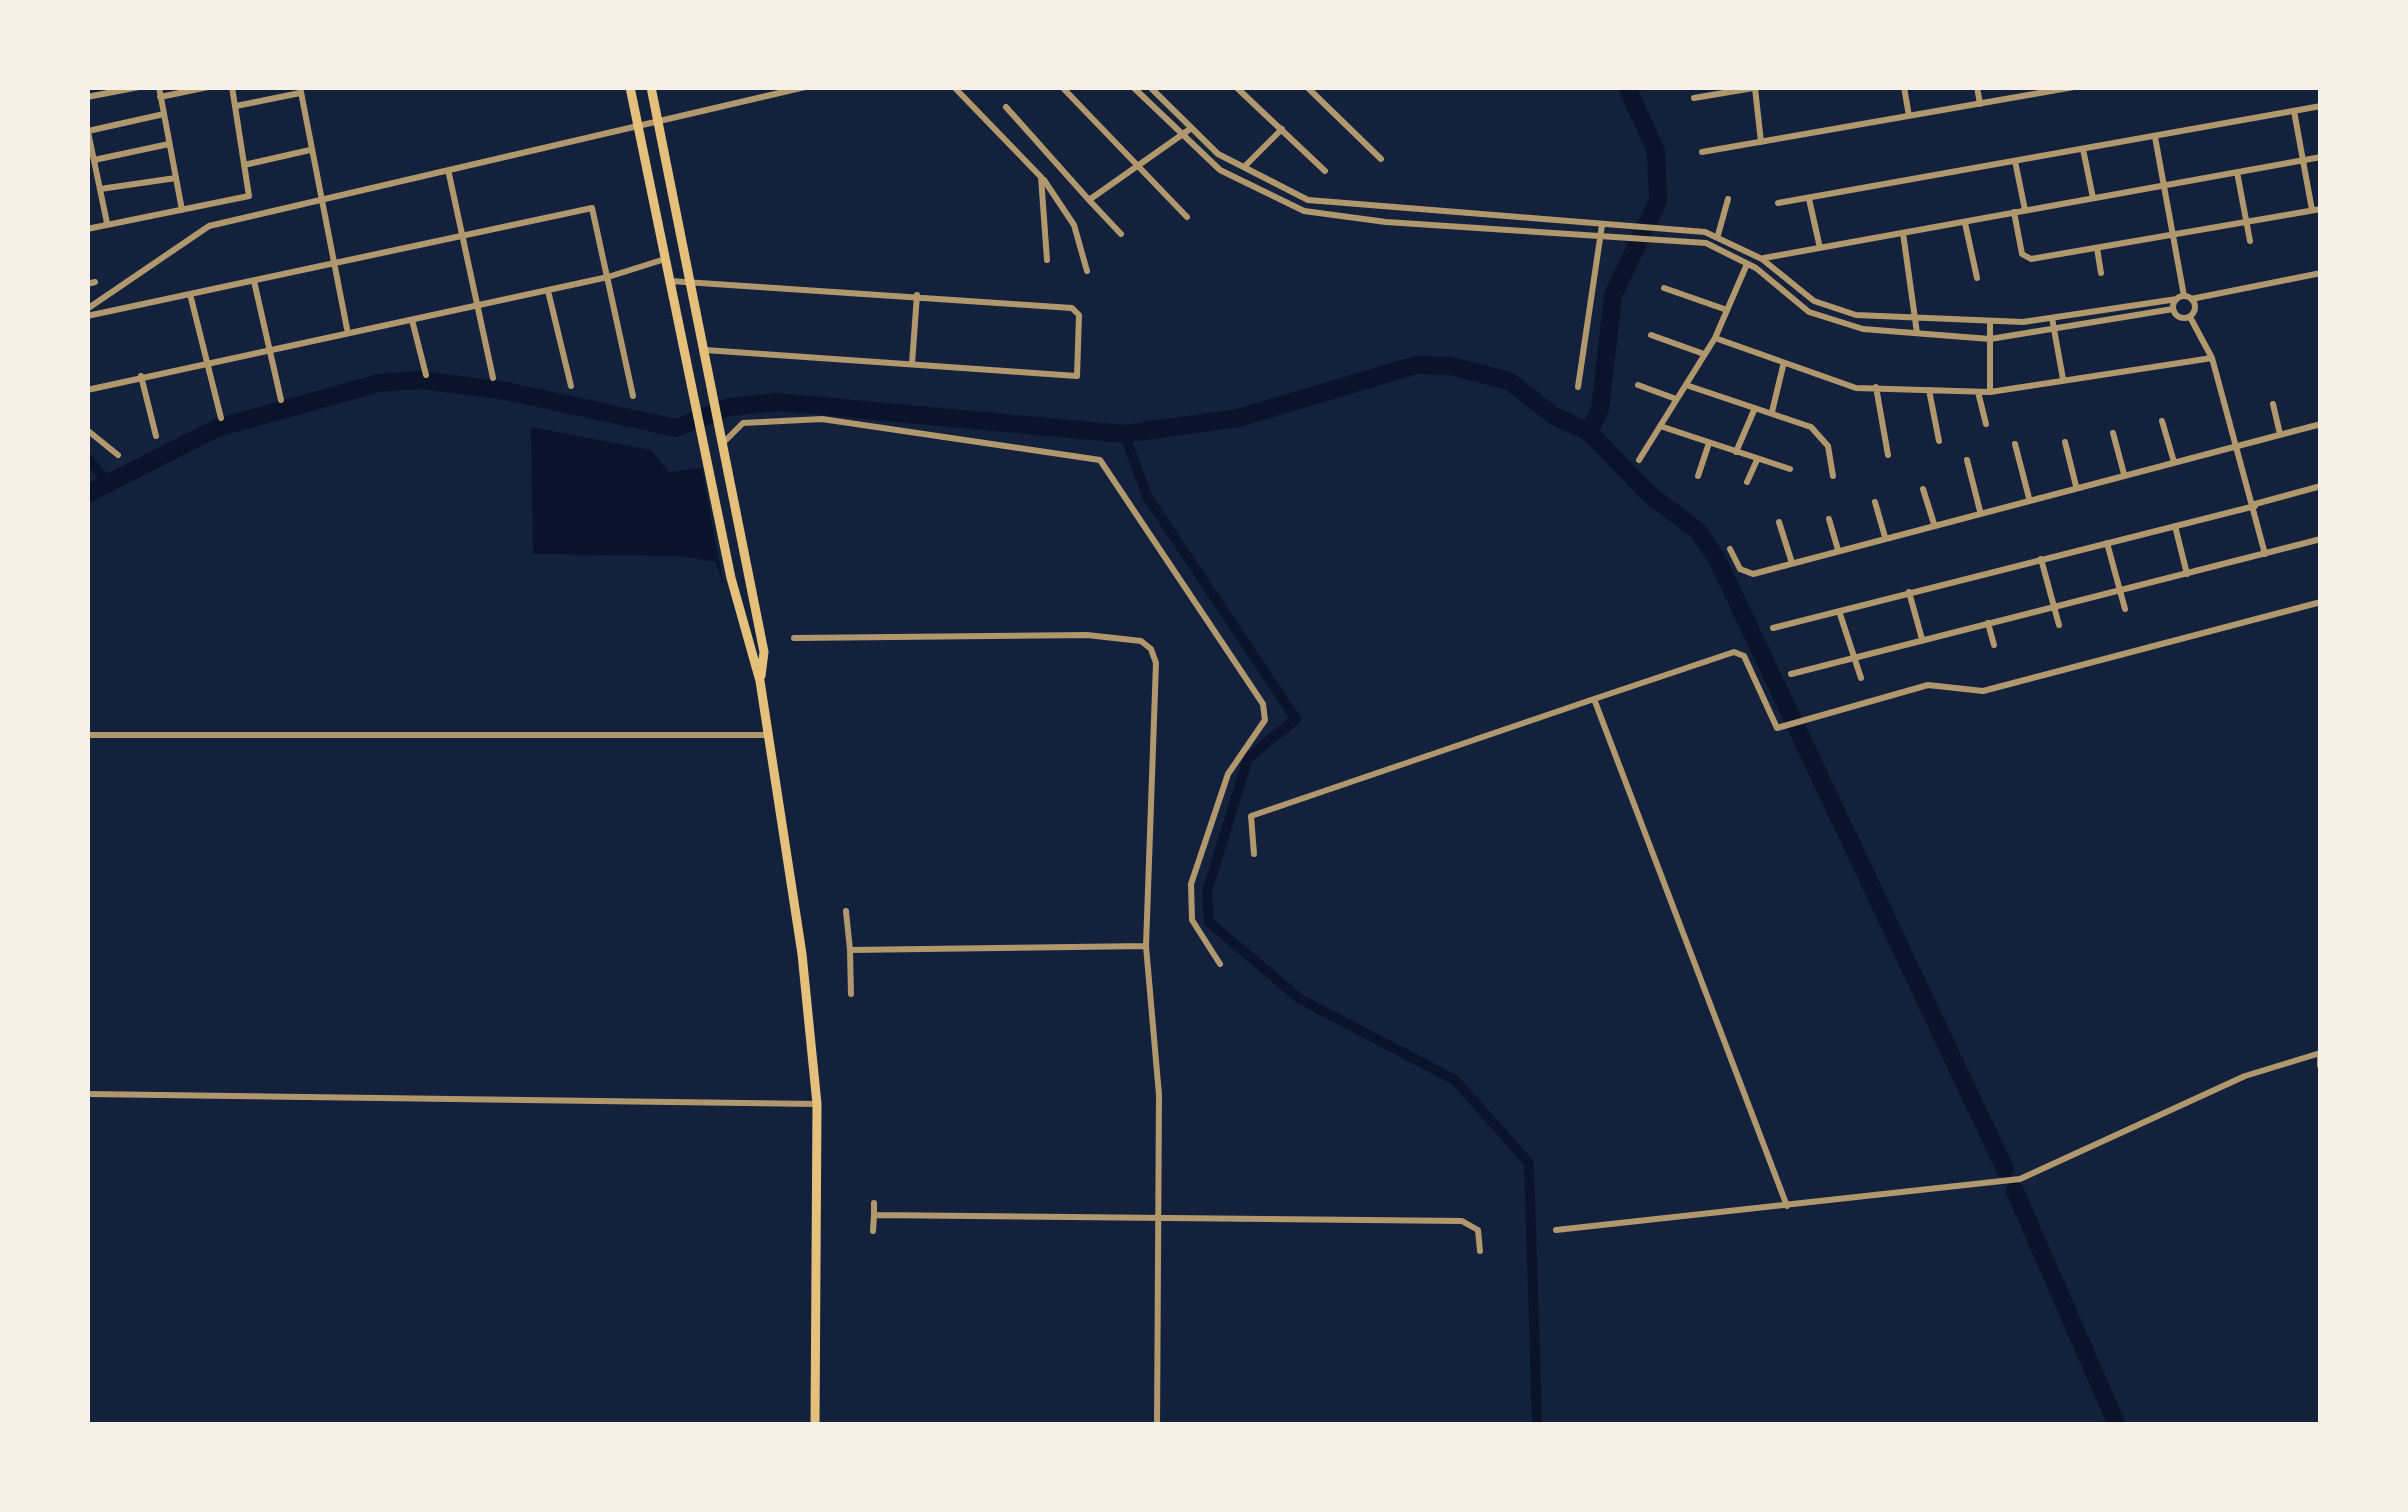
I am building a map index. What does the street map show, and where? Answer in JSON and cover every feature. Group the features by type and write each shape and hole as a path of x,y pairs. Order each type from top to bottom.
{"main road":[{"path":"630,87 731,578 770,736 817,1104 815,1425"},
{"path":"652,87 764,652 760,681"}],"street":[{"path":"87,97 139,87"},
{"path":"182,210 160,92 208,87"},
{"path":"87,229 249,196 232,87"},
{"path":"87,313 208,226 639,130 805,87"},
{"path":"954,87 1041,177 1074,225 1087,271"},
{"path":"1062,87 1186,217"},
{"path":"1132,87 1220,170 1287,205 1351,218 1706,243 1747,264 1821,319 1990,339 2173,309 2184,298"},
{"path":"1150,87 1190,129 1291,194 1355,207 1718,235 1762,259 1826,307 1917,320 2052,318 2321,273"},
{"path":"1236,87 1325,171"},
{"path":"1306,87 1382,160"},
{"path":"1694,98 1757,87 1761,142"},
{"path":"1904,87 1909,116"},
{"path":"1977,87 1980,104"},
{"path":"1702,152 2074,87"},
{"path":"236,106 300,90 347,329"},
{"path":"1778,203 2321,106"},
{"path":"1006,107 1121,234"},
{"path":"2014,212 2026,258 2317,210 2294,110"},
{"path":"107,224 87,129 164,114"},
{"path":"1090,200 1102,186 1190,129"},
{"path":"1244,166 1282,129"},
{"path":"2155,137 2184,298 2195,310 2190,317"},
{"path":"94,160 169,144"},
{"path":"2083,148 2093,198"},
{"path":"244,165 310,150"},
{"path":"1762,259 2321,157"},
{"path":"2015,160 2025,210"},
{"path":"2237,172 2250,241"},
{"path":"449,174 493,378"},
{"path":"1041,177 1047,260"},
{"path":"100,189 176,178"},
{"path":"1809,197 1820,248"},
{"path":"1718,235 1728,199"},
{"path":"1351,218 1355,207"},
{"path":"87,313 592,208 633,395"},
{"path":"1466,215 1466,228"},
{"path":"1964,222 1977,278"},
{"path":"1578,387 1602,225"},
{"path":"1903,233 1917,333"},
{"path":"2097,248 2101,274"},
{"path":"1639,460 1715,338 1750,252"},
{"path":"87,390 347,329 412,320 608,278 665,259"},
{"path":"254,281 280,400"},
{"path":"670,281 1077,310 1079,374 701,350"},
{"path":"1664,287 1727,310"},
{"path":"548,290 571,386"},
{"path":"190,294 220,418"},
{"path":"912,364 917,296"},
{"path":"2173,309 2179,317 2190,317"},
{"path":"2190,317 2212,358 2265,554"},
{"path":"2052,318 2063,381"},
{"path":"412,320 425,375"},
{"path":"1990,322 1990,392"},
{"path":"1651,335 1705,354"},
{"path":"1715,338 1840,386 1978,392 2212,358"},
{"path":"1772,412 1783,365"},
{"path":"141,376 157,436"},
{"path":"1686,385 1772,412 1821,434 1833,476"},
{"path":"1638,386 1676,399"},
{"path":"1876,387 1888,455"},
{"path":"1929,390 1939,441"},
{"path":"1978,392 1986,424"},
{"path":"2273,404 2280,434"},
{"path":"1736,452 1755,408"},
{"path":"719,441 743,423 822,419 1100,460 1262,704 1265,720 1228,773 1191,884 1192,920 1220,964"},
{"path":"2162,421 2174,462"},
{"path":"1730,550 1748,574 2321,424"},
{"path":"1660,426 1790,469"},
{"path":"87,430 118,455"},
{"path":"2114,433 2124,474"},
{"path":"2065,442 2076,486"},
{"path":"1698,476 1709,443"},
{"path":"2014,444 2029,498"},
{"path":"1747,482 1757,460"},
{"path":"1966,460 1981,511"},
{"path":"1773,628 2321,486"},
{"path":"1923,489 1934,524"},
{"path":"1876,502 1885,537"},
{"path":"1828,519 1838,550"},
{"path":"1779,522 1792,563"},
{"path":"2175,526 2187,574"},
{"path":"1791,674 2321,539"},
{"path":"2107,543 2125,609"},
{"path":"2041,559 2059,626"},
{"path":"1909,592 1922,640"},
{"path":"1254,854 1251,816 1734,652 1744,656 1777,728 1928,685 1983,691 2321,602"},
{"path":"1839,611 1861,678"},
{"path":"1988,623 1994,645"},
{"path":"794,638 1087,635 1141,641 1150,649 1156,663 1146,946 1159,1095 1157,1425"},
{"path":"1594,699 1787,1206"},
{"path":"87,735 770,736"},
{"path":"846,911 851,994"},
{"path":"850,950 1146,946"},
{"path":"1556,1230 2043,1173 2246,1076 2319,1053 2321,1065"},
{"path":"87,1094 817,1104"},
{"path":"873,1231 874,1203"},
{"path":"874,1215 1462,1221 1478,1230 1480,1251"}],"water":[{"path":"531,427 651,450 669,472 702,468 724,588 716,562 680,556 533,554"}],"waterway":[{"path":"1589,432 1600,410 1613,295 1658,201 1656,151 1627,87"},
{"path":"87,494 217,428 379,383 421,380 506,391 676,428 729,407 778,402 1124,434 1238,418 1416,365 1451,366 1509,381 1554,416 1589,432 1649,494 1698,531 1717,559 2005,1169"},
{"path":"1124,434 1148,498 1296,719 1248,758 1207,892 1209,922 1300,999 1455,1080 1529,1163 1537,1425"},
{"path":"87,458 108,482"},
{"path":"2015,1191 2117,1425"}]}
